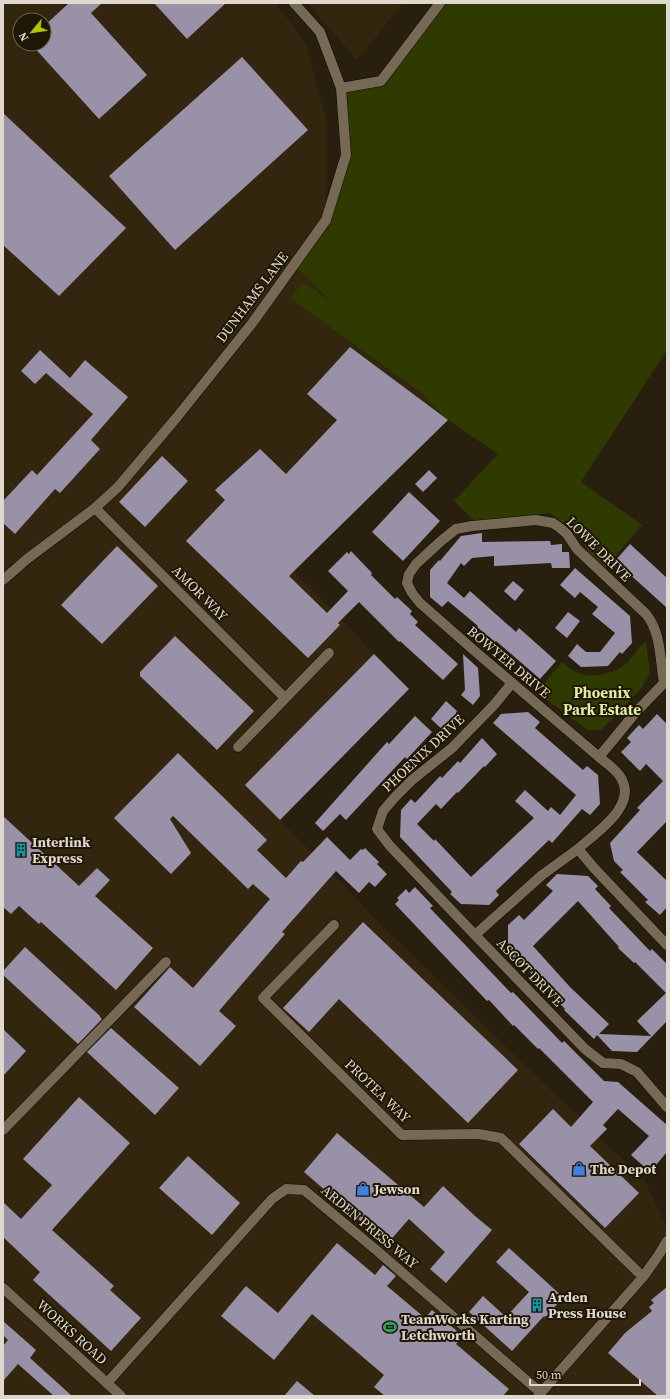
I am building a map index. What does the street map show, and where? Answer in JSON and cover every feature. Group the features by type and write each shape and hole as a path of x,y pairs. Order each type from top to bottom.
{"street":[{"name":"DUNHAMS LANE","path":"3,580 27,559 95,508 118,487 253,322 326,220 346,155 341,88 320,32 294,3"},
{"path":"341,88 381,80 440,3"},
{"name":"AMOR WAY","path":"95,508 285,698"},
{"name":"LOWE DRIVE","path":"407,583 409,574 416,564 456,529 536,520 553,522 568,534 577,549 646,614 652,622 656,632 666,683"},
{"name":"BOWYER DRIVE","path":"407,583 412,593 430,612 614,769 622,779 625,786 625,799 614,815 578,849"},
{"path":"238,747 329,653"},
{"name":"PHOENIX DRIVE","path":"475,935 390,846 377,830 383,811 395,797 412,780 452,748 494,705 512,683"},
{"path":"599,757 636,712 666,683"},
{"path":"578,849 667,945"},
{"name":"ASCOT DRIVE","path":"578,849 542,875 475,935 585,1049 603,1063 621,1064 637,1072 667,1107"},
{"name":"PROTEA WAY","path":"334,925 263,998 402,1136 479,1134 501,1138 643,1277"},
{"path":"3,1130 166,962"},
{"name":"ARDEN PRESS WAY","path":"107,1383 272,1199 286,1189 304,1190 375,1249 540,1394"},
{"path":"540,1394 643,1277 667,1241"},
{"name":"WORKS ROAD","path":"3,1288 122,1396"}],"shaded area":[{"path":"6,3 276,3 306,44 326,119 326,220 294,265 448,420 294,571 409,689 280,820 369,912 645,1181 667,1228 667,1396 3,1396 3,6"},
{"path":"308,3 403,3 357,60"}],"green space":[{"path":"440,3 667,3 667,350 581,482 642,525 605,568 589,553 579,535 550,513 476,522 454,501 498,454 448,420 420,392 290,298 303,282 330,301 294,265 326,220 346,155 341,88 381,80"},
{"path":"646,642 650,673 640,690 601,730 588,730 543,697 542,692 545,683 562,662 572,670 585,675 606,674 625,665"}],"building":[{"path":"69,3 102,3 91,13 147,75 99,119 38,52 52,52 52,19"},
{"path":"154,3 226,3 187,39"},
{"path":"242,57 308,130 175,250 109,176"},
{"path":"3,113 126,228 59,296 3,245"},
{"path":"350,347 448,420 289,576 327,613 348,591 328,571 347,552 349,554 351,551 372,573 371,575 395,599 397,597 412,611 410,614 418,622 415,625 458,664 443,680 400,641 399,642 359,602 338,623 340,625 308,658 186,541 225,500 215,490 260,449 286,474 337,420 307,394"},
{"path":"40,350 70,378 85,360 128,397 91,440 100,449 60,493 55,489 15,534 3,523 3,501 32,470 37,475 93,414 46,373 35,384 21,371"},
{"path":"162,456 188,481 145,527 119,502"},
{"path":"429,470 437,478 423,492 415,484"},
{"path":"409,492 440,521 403,561 372,532"},
{"path":"482,533 482,542 550,541 551,545 562,544 562,552 569,552 570,568 552,568 551,563 494,566 494,556 472,558 464,566 461,563 447,583 464,598 470,591 516,632 519,628 556,661 540,679 448,601 442,607 430,597 430,570 439,560 440,561 461,536"},
{"path":"630,544 667,578 667,608 615,561"},
{"path":"117,546 158,586 102,644 61,605"},
{"path":"575,568 630,616 632,643 622,654 620,652 608,666 581,667 568,656 577,644 586,652 600,652 615,633 592,614 598,607 580,592 575,598 560,585"},
{"path":"513,581 524,590 515,601 504,591"},
{"path":"568,612 580,621 567,638 555,628"},
{"path":"175,636 254,711 217,750 140,676 140,672"},
{"path":"374,654 409,689 280,820 245,785"},
{"path":"463,654 478,668 480,696 473,705 461,695 465,690"},
{"path":"446,701 457,711 456,713 460,717 446,733 431,719"},
{"path":"528,712 540,722 535,728 583,770 587,766 598,775 600,804 590,815 582,809 552,843 549,840 496,891 499,895 489,905 461,904 450,894 452,892 400,837 401,810 411,799 415,803 440,776 442,778 458,761 460,763 482,738 497,754 441,809 436,804 417,824 434,841 435,839 471,877 534,818 515,801 525,790 548,811 551,807 560,815 576,795 493,723 501,714"},
{"path":"657,714 667,724 667,821 637,852 667,881 667,907 660,915 645,902 648,900 620,872 623,870 614,861 610,843 640,810 637,808 663,781 646,764 640,771 621,752 631,742 627,738 639,725 643,729"},
{"path":"415,716 432,732 407,759 405,757 346,820 340,814 323,831 315,823 387,742 389,744"},
{"path":"178,753 267,840 257,850 286,878 301,861 303,862 327,837 350,860 361,849 363,850 365,848 379,862 377,864 387,874 375,887 369,882 359,893 336,871 282,932 285,934 219,1011 236,1026 200,1066 134,1007 170,967 193,988 270,899 253,884 248,889 173,816 170,819 191,853 171,874 114,818"},
{"path":"3,816 79,886 97,868 110,880 95,896 153,948 116,990 41,922 39,924 19,906 11,914 3,907"},
{"path":"557,874 588,876 598,886 595,889 611,906 609,908 650,951 652,949 667,964 667,1021 637,1052 612,1051 597,1035 594,1039 564,1010 565,1009 520,962 519,964 508,952 508,925 519,915 524,920 553,891 546,885","holes":["578,901 619,947 618,948 634,963 635,962 666,993 637,1021 651,1036 599,1034 609,1024 570,987 533,946"]},
{"path":"415,887 433,906 430,908 511,993 513,992 562,1043 564,1041 604,1081 618,1082 667,1125 667,1152 650,1172 631,1155 649,1136 618,1109 603,1125 607,1129 590,1146 639,1193 605,1228 519,1144 553,1109 571,1127 593,1102 539,1048 538,1049 514,1025 513,1026 489,1000 487,1001 395,904 399,900 397,898 406,889 409,893"},
{"path":"363,922 518,1070 468,1123 339,999 309,1032 283,1008"},
{"path":"25,947 102,1019 78,1044 3,975 3,971"},
{"path":"111,1028 179,1088 155,1115 87,1052"},
{"path":"3,1029 26,1051 3,1076"},
{"path":"79,1097 130,1143 52,1230 114,1286 110,1290 141,1318 111,1351 33,1280 40,1272 3,1237 3,1202 21,1219 52,1185 23,1159"},
{"name":"Jewson","path":"337,1133 424,1207 443,1186 492,1230 446,1283 430,1269 445,1252 409,1219 387,1244 304,1172"},
{"path":"188,1156 240,1203 212,1235 159,1188"},
{"name":"TeamWorks Karting Letchworth","path":"337,1243 375,1275 383,1265 396,1276 387,1286 425,1318 432,1310 463,1336 456,1344 509,1389 503,1396 385,1396 374,1387 384,1375 312,1314 274,1360 221,1316 246,1286 278,1313"},
{"name":"Arden Press House","path":"509,1248 563,1297 547,1316 543,1317 512,1351 469,1312 483,1296 506,1317 529,1292 496,1262"},
{"path":"667,1287 667,1396 658,1396 608,1353 625,1333 652,1311 649,1307 654,1303 651,1300"},
{"path":"3,1321 36,1350 30,1358 72,1396 54,1396 18,1364 3,1381 3,1346 8,1340 3,1335"},
{"path":"297,1381 315,1396 284,1396"}],"place":[{"name":"Interlink Express","path":"21,850"},
{"name":"The Depot","path":"579,1169"},
{"name":"Jewson","path":"363,1189"},
{"name":"Arden Press House","path":"537,1305"},
{"name":"TeamWorks Karting Letchworth","path":"390,1327"}],"district":[{"name":"Phoenix Park Estate","path":"602,700"}]}
